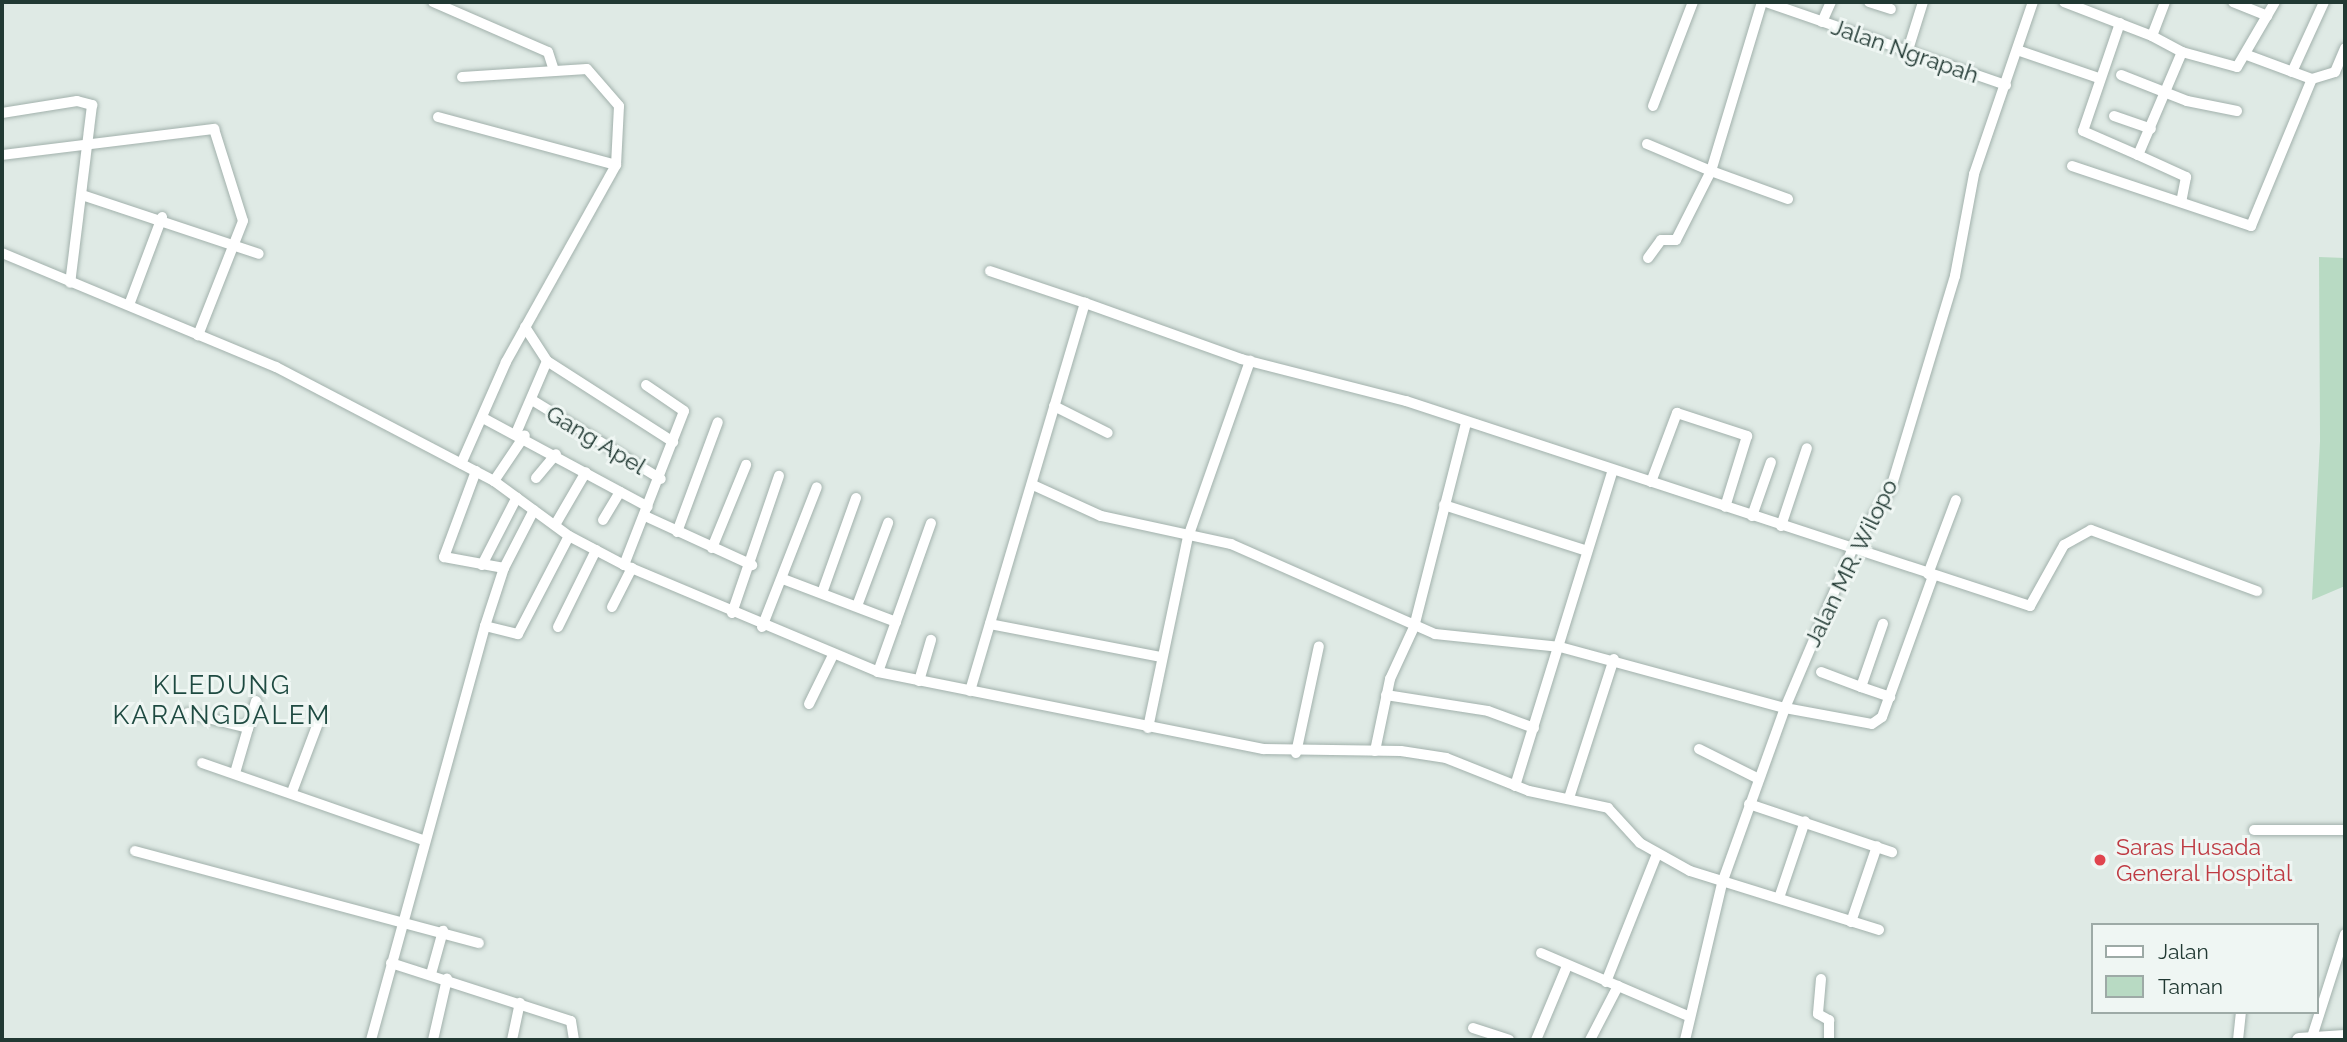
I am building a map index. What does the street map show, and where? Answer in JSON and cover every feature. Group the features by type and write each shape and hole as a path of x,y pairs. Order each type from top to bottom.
{"main road":[{"path":"2307,1040 2345,1037"}],"street":[{"path":"433,2 548,52 553,67"},
{"path":"1653,106 1693,2"},
{"path":"1648,258 1660,240 1676,240 1712,171 1764,2"},
{"name":"Jalan Ngrapah","path":"1764,2 2006,85"},
{"path":"1822,22 1831,2"},
{"path":"1869,2 1891,9"},
{"path":"1907,53 1923,2"},
{"name":"Jalan MR. Wilopo","path":"1685,1040 1686,1015 1722,883 1749,804 1785,708 1852,550 1891,488 1955,276 1974,174 2033,2"},
{"path":"2064,2 2152,36 2182,52 2234,68 2247,55 2275,2"},
{"path":"2152,36 2165,2"},
{"path":"2233,2 2267,16"},
{"path":"2292,72 2324,2"},
{"path":"2120,23 2083,131 2188,179 2180,202"},
{"path":"2247,55 2312,79 2334,72 2345,48"},
{"path":"2017,50 2099,78"},
{"path":"2138,155 2167,94 2182,52"},
{"path":"461,464 525,327 616,165 622,123 617,101 587,69 553,67 462,77"},
{"path":"2121,75 2167,94 2237,111"},
{"path":"2072,166 2251,226 2312,79"},
{"path":"2,113 85,102 94,108 85,196 70,283"},
{"path":"2114,116 2151,129"},
{"path":"438,117 616,165"},
{"path":"2,155 214,129 244,217 198,335"},
{"path":"1647,144 1788,199"},
{"path":"85,196 162,217 234,242 259,254"},
{"path":"129,305 162,217"},
{"path":"2,253 276,367 494,481 569,536 596,550 762,626 878,672 1148,728 1296,753 1375,751 1446,758 1515,786 1608,808 1657,854 1722,883 1879,930"},
{"path":"990,271 1250,361 1466,423 1852,550 2033,606 2064,545 2091,530 2257,591"},
{"path":"970,691 1033,485 1084,303"},
{"path":"525,327 547,361 673,442"},
{"path":"494,481 521,433 547,361"},
{"path":"1148,728 1188,537 1250,361"},
{"path":"612,607 684,410 646,385"},
{"name":"Gang Apel","path":"532,400 661,479"},
{"path":"1054,406 1108,433"},
{"path":"1651,482 1677,413 1746,436 1725,507"},
{"path":"482,418 521,433 620,492 677,532 752,565"},
{"path":"677,532 718,422"},
{"path":"1375,751 1386,695 1414,626 1466,423"},
{"path":"1781,526 1807,448"},
{"path":"536,478 556,454"},
{"path":"1752,516 1771,461"},
{"path":"712,548 746,464"},
{"path":"1515,786 1613,470"},
{"path":"476,471 444,557 504,568"},
{"path":"555,525 586,472"},
{"path":"732,613 752,565 779,476"},
{"path":"1033,485 1101,516 1245,550 1414,626 1560,647 1614,659 1785,708 1875,724 1890,697 1956,500"},
{"path":"762,626 783,579 817,487"},
{"path":"603,520 620,492"},
{"path":"482,565 517,497"},
{"path":"822,593 856,498"},
{"path":"1444,505 1587,551"},
{"path":"370,1040 423,840 485,626 504,568 534,510"},
{"path":"857,606 888,523"},
{"path":"878,672 931,523"},
{"path":"485,626 518,634 569,536"},
{"path":"558,627 596,550"},
{"path":"783,579 896,622"},
{"path":"990,624 1162,657"},
{"path":"1861,687 1883,624"},
{"path":"919,681 931,640"},
{"path":"1296,753 1319,646"},
{"path":"809,704 833,655"},
{"path":"1569,798 1614,659"},
{"path":"1821,672 1890,697"},
{"path":"1386,695 1488,711 1534,727"},
{"path":"235,774 256,701"},
{"path":"188,713 248,728"},
{"path":"292,792 320,718"},
{"path":"1699,749 1759,779"},
{"path":"202,763 292,792 423,840"},
{"path":"1749,804 1892,852"},
{"path":"1779,898 1805,821"},
{"path":"2254,830 2345,830"},
{"path":"1851,922 1877,846"},
{"path":"135,851 402,918 479,943"},
{"path":"1605,982 1657,854"},
{"path":"431,974 443,932"},
{"path":"2319,1007 2345,937"},
{"path":"1541,953 1686,1015"},
{"path":"391,963 571,1021 574,1040"},
{"path":"1536,1040 1567,966"},
{"path":"433,1040 447,979"},
{"path":"1821,979 1818,1014 1829,1020 1829,1040"},
{"path":"1590,1040 1618,986"},
{"path":"512,1040 520,1003"},
{"path":"2238,1040 2241,1014"},
{"path":"2307,1040 2317,1014"},
{"path":"1473,1027 1508,1040"}],"green space":[{"path":"2319,257 2345,258 2345,586 2312,600 2320,441"}],"place":[{"name":"Saras Husada General Hospital","path":"2100,860"}],"district":[{"name":"KLEDUNG KARANGDALEM","path":"222,701"}]}
